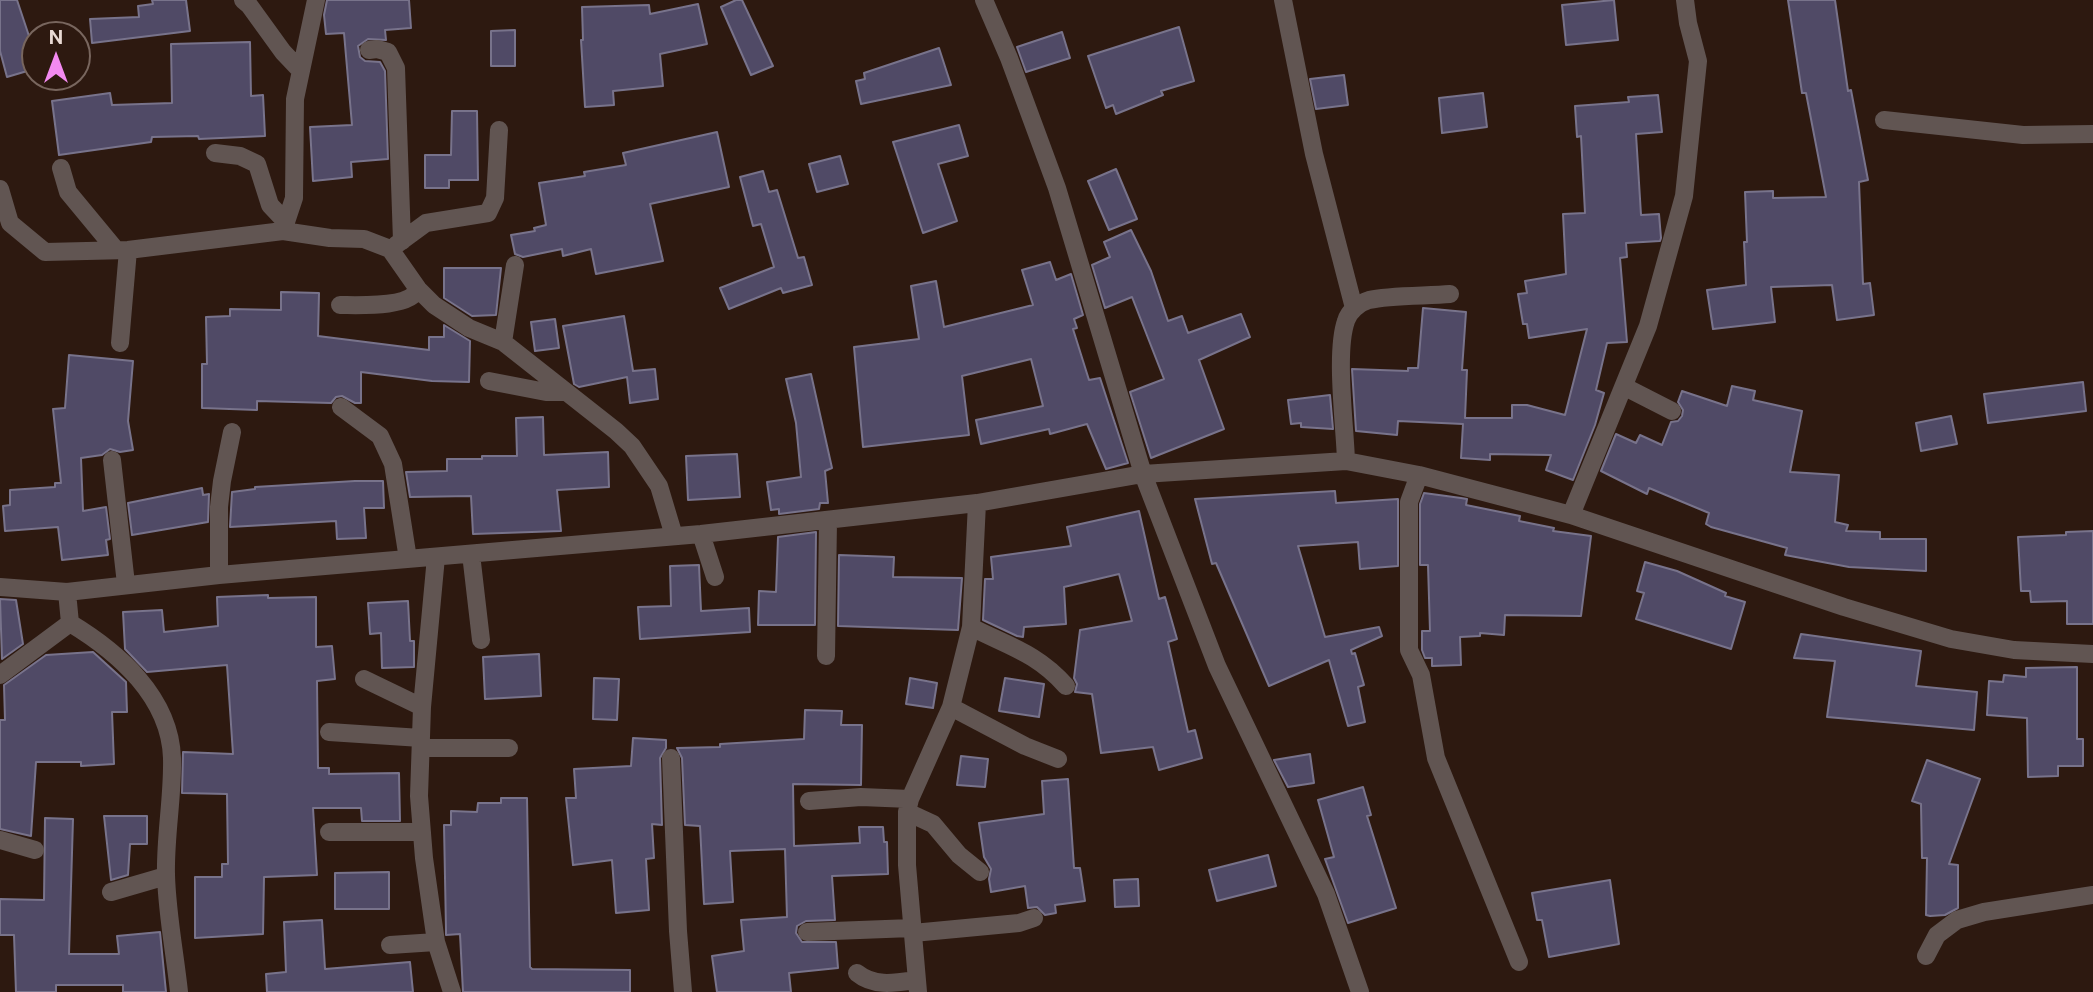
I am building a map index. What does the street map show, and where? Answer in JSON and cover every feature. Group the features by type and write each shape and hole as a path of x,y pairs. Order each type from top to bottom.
{"street":[{"path":"243,0 300,71"},
{"path":"284,227 293,198 295,99 316,0"},
{"path":"984,0 1009,58 1057,188 1143,474 1217,666 1326,894 1360,992"},
{"path":"1283,0 1314,154 1354,308"},
{"path":"1572,515 1648,326 1684,196 1698,61 1685,0"},
{"path":"369,50 388,52 396,68 396,245 418,289 434,305 469,328 503,342 616,430 632,446 659,486 674,536"},
{"path":"1884,120 2023,135 2093,134"},
{"path":"0,189 10,223 45,252 122,250 284,227 330,239 364,239 396,245 426,223 488,213 495,198 499,130"},
{"path":"215,153 240,156 257,164 270,205 284,227"},
{"path":"61,168 68,192 122,250 120,343"},
{"path":"503,342 515,265"},
{"path":"340,305 410,299 418,289"},
{"path":"1346,461 1342,372 1346,319 1354,308 1369,300 1450,294"},
{"path":"489,381 545,392 566,392"},
{"path":"1625,387 1672,411"},
{"path":"341,407 380,436 393,464 408,559"},
{"path":"219,575 219,507 232,432"},
{"path":"111,460 126,584"},
{"path":"0,587 67,592 219,575 701,534 977,503 1143,474 1346,461 1419,475 1572,515 1844,607 1951,639 2014,650 2093,654"},
{"path":"1419,475 1409,502 1409,650 1421,675 1436,758 1519,962"},
{"path":"857,973 865,979 886,984 917,986 907,865 909,806 951,707 971,627 977,503"},
{"path":"826,656 828,521"},
{"path":"701,534 715,577"},
{"path":"471,554 481,640"},
{"path":"436,556 422,707 419,796 436,942 452,992"},
{"path":"67,592 70,623"},
{"path":"0,675 70,623"},
{"path":"70,623 98,640 135,673 166,724 172,756 166,876 180,992"},
{"path":"971,627 1021,649 1050,667 1066,686"},
{"path":"364,678 422,707"},
{"path":"951,707 1025,746 1058,759"},
{"path":"329,732 421,743 509,748"},
{"path":"671,758 683,992"},
{"path":"809,801 861,797 909,806 933,824 959,855 981,872"},
{"path":"329,832 422,832"},
{"path":"0,841 35,850"},
{"path":"111,892 166,876"},
{"path":"1926,956 1937,935 1957,920 1984,912 2093,895"},
{"path":"807,932 913,931 1019,923 1034,918"},
{"path":"390,945 436,942"}],"building":[{"path":"0,0 17,0 24,21 21,21 21,73 7,77 0,51"},
{"path":"152,0 186,0 190,31 92,43 90,19 139,17 138,6 153,4"},
{"path":"327,0 409,0 411,28 385,30 386,40 368,39 358,46 360,57 365,61 380,62 385,71 388,159 351,162 352,177 313,181 310,127 352,125 344,33 326,34 324,15"},
{"path":"742,0 773,66 751,75 721,7"},
{"path":"1614,0 1618,40 1566,45 1562,5"},
{"path":"1788,0 1835,0 1848,91 1851,90 1868,180 1859,182 1863,284 1870,283 1874,315 1837,320 1832,285 1771,287 1775,322 1713,329 1707,290 1746,285 1745,192 1773,191 1773,198 1826,197 1806,93 1802,93"},
{"path":"698,4 707,44 660,54 663,86 613,91 614,105 585,107 582,7 649,5 650,14"},
{"path":"1179,27 1194,81 1161,91 1163,95 1116,114 1113,105 1106,108 1088,56"},
{"path":"515,30 515,66 491,66 491,31"},
{"path":"1062,32 1070,58 1026,72 1017,47"},
{"path":"250,42 251,96 263,95 265,136 199,139 198,136 152,137 151,142 59,155 52,101 110,93 112,105 172,103 171,44"},
{"path":"939,48 951,85 861,104 856,81 865,79 864,73"},
{"path":"1344,75 1348,105 1316,109 1310,79"},
{"path":"1483,93 1487,127 1442,133 1439,98"},
{"path":"1658,95 1662,132 1636,134 1641,215 1659,214 1661,238 1660,241 1626,243 1627,257 1620,258 1627,342 1607,343 1596,390 1604,393 1595,425 1573,480 1546,470 1551,455 1490,454 1490,460 1461,458 1463,424 1398,421 1397,435 1356,431 1352,369 1408,371 1408,368 1418,368 1423,308 1466,312 1462,370 1467,370 1465,418 1512,418 1512,405 1527,405 1565,415 1587,329 1529,338 1527,324 1523,324 1518,294 1527,293 1525,281 1566,274 1563,214 1585,213 1581,136 1577,137 1575,106 1629,102 1628,97"},
{"path":"452,111 477,111 478,180 449,180 449,188 425,188 425,155 451,155"},
{"path":"959,125 968,156 938,164 957,221 923,233 893,142"},
{"path":"717,132 729,187 650,204 663,261 596,274 591,249 563,256 562,249 523,257 515,254 511,235 535,231 534,228 546,225 539,183 585,176 584,172 626,165 623,153"},
{"path":"840,156 848,184 817,192 809,164"},
{"path":"1116,169 1137,219 1109,230 1088,181"},
{"path":"763,171 769,192 777,190 798,258 804,257 812,285 783,293 781,288 729,309 720,288 774,267 761,224 753,226 740,177"},
{"path":"1131,230 1151,271 1168,321 1182,316 1188,333 1241,314 1250,337 1199,360 1224,429 1151,458 1130,392 1164,379 1132,297 1105,308 1092,265 1110,257 1104,242"},
{"path":"1050,262 1056,280 1071,274 1083,315 1074,319 1077,328 1073,329 1089,380 1100,378 1128,463 1106,469 1087,424 1050,434 1049,429 981,444 976,420 1043,406 1031,359 962,376 969,435 863,447 854,347 919,339 911,286 936,281 944,327 1033,305 1022,270"},
{"path":"444,268 501,268 496,315 472,316 444,298"},
{"path":"281,292 319,293 318,336 429,350 429,337 444,337 444,325 470,341 469,382 432,381 361,372 361,403 342,396 336,397 331,403 257,401 257,410 202,408 202,364 207,364 206,317 230,316 230,309 281,310"},
{"path":"624,316 633,371 655,369 658,399 630,403 627,377 579,387 574,384 563,326"},
{"path":"555,319 559,348 535,351 531,322"},
{"path":"69,355 133,361 128,421 133,450 120,452 110,449 102,455 81,458 83,511 106,507 110,539 106,540 108,555 62,560 58,527 5,531 3,506 10,505 10,490 55,487 55,483 61,483 53,409 65,408"},
{"path":"811,374 832,468 825,471 828,503 820,503 819,509 779,514 779,509 771,510 767,482 801,477 796,423 786,379"},
{"path":"2083,382 2086,411 1988,423 1984,394"},
{"path":"1732,386 1755,391 1753,400 1802,411 1790,472 1839,475 1835,522 1848,525 1846,531 1880,532 1880,539 1926,539 1926,571 1849,567 1785,555 1787,548 1711,527 1706,524 1709,513 1649,488 1647,494 1601,471 1616,434 1636,443 1640,435 1662,445 1671,422 1678,421 1682,416 1683,410 1678,402 1682,391 1727,406"},
{"path":"1330,395 1333,429 1301,427 1301,423 1291,424 1288,400"},
{"path":"1951,416 1957,444 1921,451 1916,423"},
{"path":"543,417 544,455 608,452 609,487 557,490 561,531 473,534 471,496 410,497 406,472 447,471 447,459 517,456 516,418"},
{"path":"737,454 740,497 688,500 686,456"},
{"path":"383,481 384,508 364,508 366,538 337,539 336,521 230,527 232,492 255,487"},
{"path":"202,488 203,495 209,494 208,522 132,535 128,503"},
{"path":"1335,491 1336,503 1398,499 1398,566 1360,569 1358,542 1298,546 1325,637 1379,627 1382,636 1351,650 1352,654 1355,653 1364,685 1358,687 1365,722 1348,726 1329,660 1269,686 1216,563 1212,564 1195,499"},
{"path":"1424,493 1467,499 1466,505 1520,516 1519,521 1554,528 1553,531 1591,536 1581,616 1505,615 1504,635 1480,633 1480,636 1460,637 1461,665 1432,666 1432,658 1425,658 1422,650 1422,631 1430,631 1428,565 1420,565 1420,504"},
{"path":"1139,511 1159,599 1165,597 1177,639 1168,642 1188,732 1195,730 1202,758 1159,770 1153,747 1101,753 1092,694 1075,692 1077,684 1074,678 1080,630 1132,621 1119,574 1064,587 1066,624 1024,627 1023,637 983,620 985,579 993,579 991,557 1071,546 1067,527"},
{"path":"2093,531 2093,624 2067,624 2067,601 2031,602 2030,591 2021,591 2018,537"},
{"path":"816,532 815,625 758,625 759,591 776,592 778,537"},
{"path":"839,555 894,557 893,577 962,578 958,630 838,626"},
{"path":"1645,562 1677,571 1726,593 1725,596 1745,602 1731,649 1636,619 1644,593 1637,591"},
{"path":"699,565 701,611 749,608 750,632 640,639 638,607 671,606 670,566"},
{"path":"268,595 268,598 316,597 316,647 332,646 335,679 317,681 318,768 329,768 329,774 399,773 400,821 362,821 361,808 313,808 317,875 264,877 263,934 195,938 195,877 222,877 222,864 228,864 227,794 182,793 183,752 233,754 227,665 147,672 125,649 123,612 162,610 164,632 218,626 217,597"},
{"path":"0,599 16,600 23,644 2,659"},
{"path":"408,601 410,641 414,641 414,667 382,668 381,633 370,634 368,603"},
{"path":"1801,634 1921,651 1916,686 1977,692 1974,730 1827,717 1835,661 1794,658"},
{"path":"93,652 126,682 127,712 112,712 114,764 81,766 81,762 36,762 31,836 0,829 0,720 5,720 4,685 46,655"},
{"path":"539,654 541,696 485,699 483,657"},
{"path":"2077,667 2077,739 2083,739 2083,766 2058,766 2058,776 2028,777 2027,718 1987,715 1989,681 2003,682 2004,675 2026,677 2026,668"},
{"path":"594,678 619,679 617,720 593,719"},
{"path":"910,678 937,683 933,708 906,704"},
{"path":"1005,678 1044,684 1039,717 999,711"},
{"path":"805,710 842,711 841,725 862,725 861,785 793,784 794,846 860,843 859,827 883,827 884,842 887,842 888,874 832,876 835,920 806,921 797,926 796,933 802,942 836,942 838,968 789,973 791,992 717,992 712,956 744,951 741,920 787,917 785,849 730,851 733,902 704,904 700,826 685,825 682,758 677,748 804,739"},
{"path":"633,738 666,740 666,748 660,758 662,825 652,824 654,858 646,859 649,910 616,913 612,860 573,865 566,798 576,798 574,769 631,766"},
{"path":"1310,754 1314,783 1288,787 1274,760"},
{"path":"961,756 988,759 985,787 957,785"},
{"path":"1927,760 1980,779 1949,864 1958,865 1958,908 1945,915 1926,915 1927,858 1922,858 1921,804 1912,801"},
{"path":"1068,779 1074,868 1080,868 1085,901 1055,905 1056,913 1045,915 1037,907 1028,908 1025,886 991,892 991,869 984,857 979,823 1044,814 1042,781"},
{"path":"1363,787 1371,815 1367,816 1396,908 1348,923 1325,859 1334,857 1318,800"},
{"path":"501,798 527,798 530,967 630,970 630,992 463,992 460,934 446,935 444,825 451,825 451,811 477,812 478,803 501,803"},
{"path":"104,816 147,816 147,844 130,844 128,875 111,880"},
{"path":"45,818 73,819 69,954 119,954 117,936 160,932 166,992 123,992 123,985 56,985 56,992 16,992 14,935 0,935 0,899 44,900"},
{"path":"1268,855 1276,886 1217,901 1209,870"},
{"path":"389,872 389,909 335,909 335,873"},
{"path":"1138,879 1139,906 1115,907 1114,880"},
{"path":"1610,880 1619,944 1549,957 1542,920 1537,920 1532,893"},
{"path":"322,920 325,969 410,962 413,992 267,992 266,974 286,972 284,922"}]}
